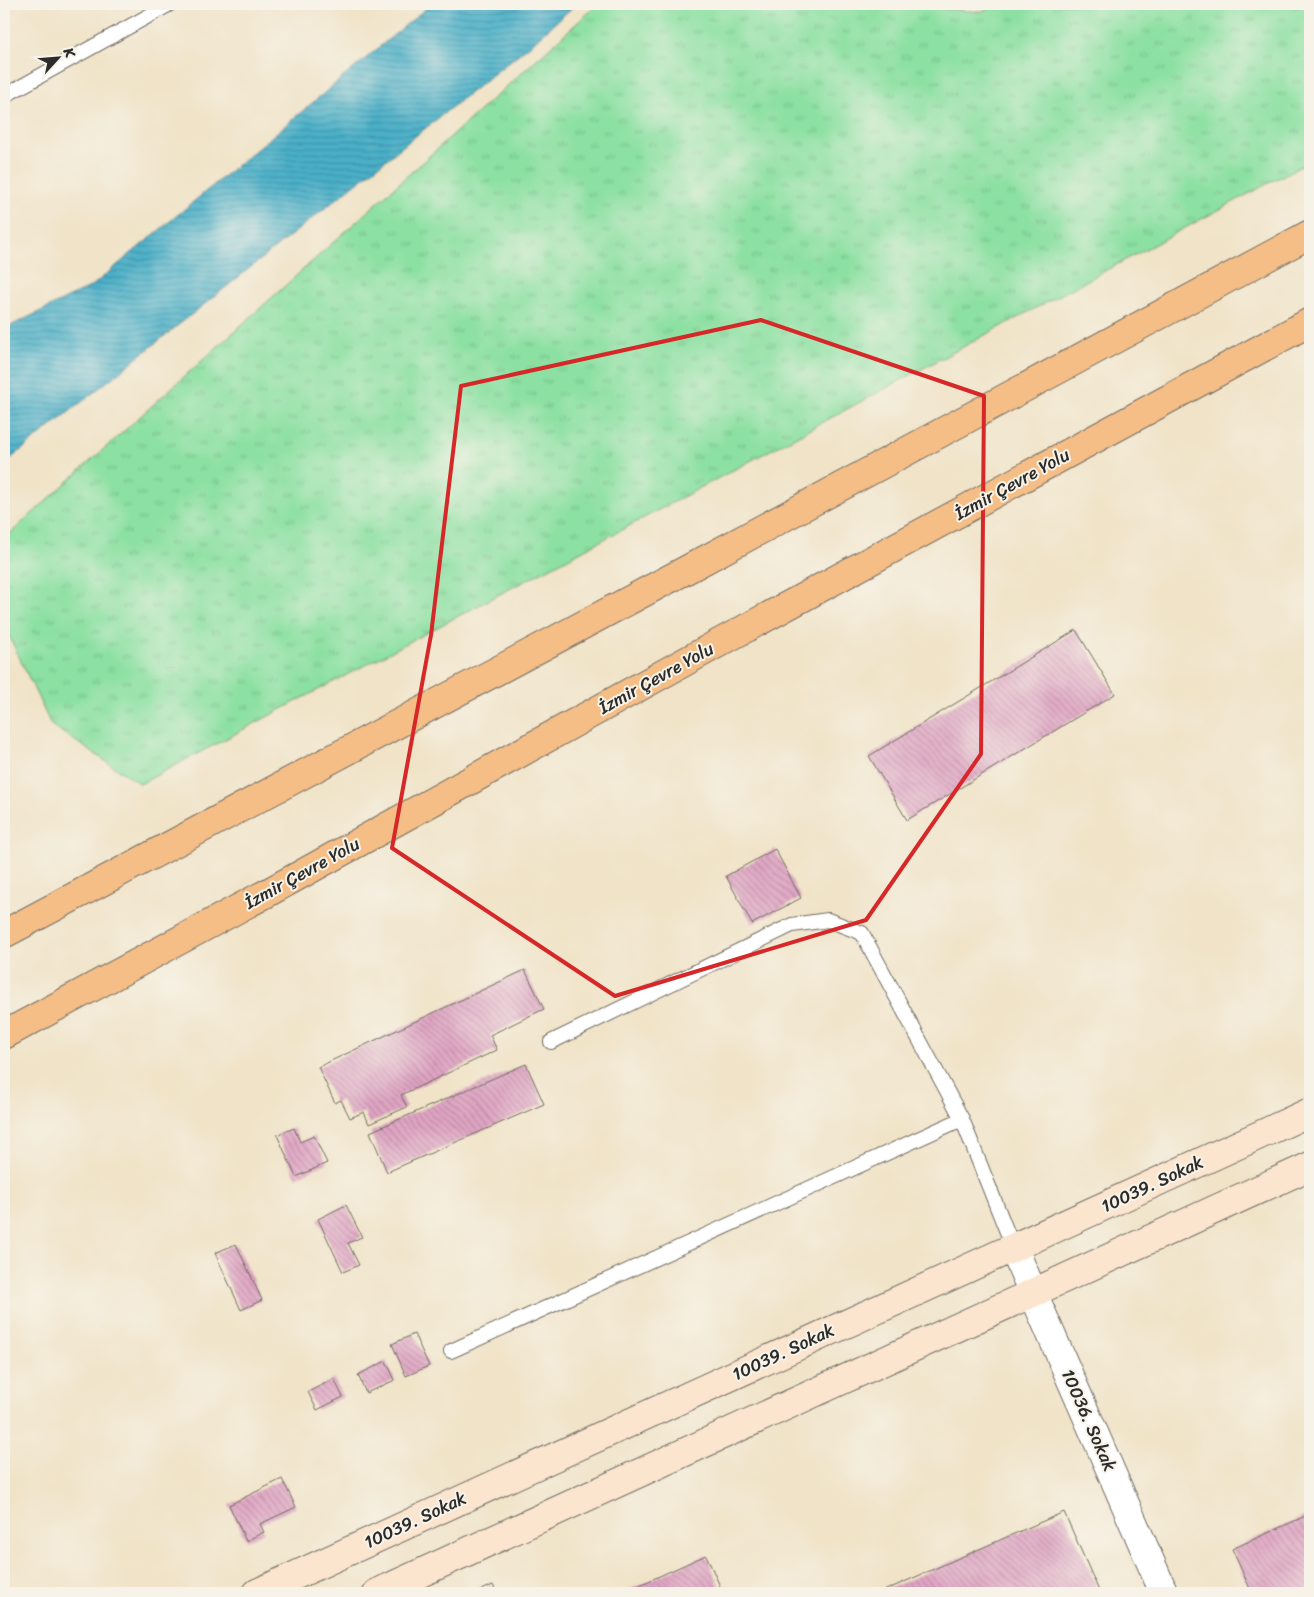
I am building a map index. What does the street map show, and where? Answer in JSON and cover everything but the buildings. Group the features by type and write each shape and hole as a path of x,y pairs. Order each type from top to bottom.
{"highway":[{"path":"4,934 1310,234"},
{"name":"İzmir Çevre Yolu","path":"4,1035 268,892 726,639 1310,322"}],"street":[{"name":"10039. Sokak","path":"257,1593 1310,1112"},
{"path":"377,1593 1310,1166"},
{"name":"10036. Sokak","path":"1013,1248 1164,1593"}],"lane":[{"path":"4,96 170,4"},
{"path":"551,1042 792,924 828,920 862,933 962,1119 1013,1248"},
{"path":"452,1351 962,1119"}],"highlighted area":[{"path":"761,320 984,396 981,754 866,920 615,996 392,848 431,635 461,386"}],"green space":[{"path":"598,4 895,4 981,12 995,4 1310,4 1310,161 627,527 140,784 51,725 4,625 4,539"}],"water":[{"path":"431,4 576,4 535,41 4,464 4,329 92,286"}]}
